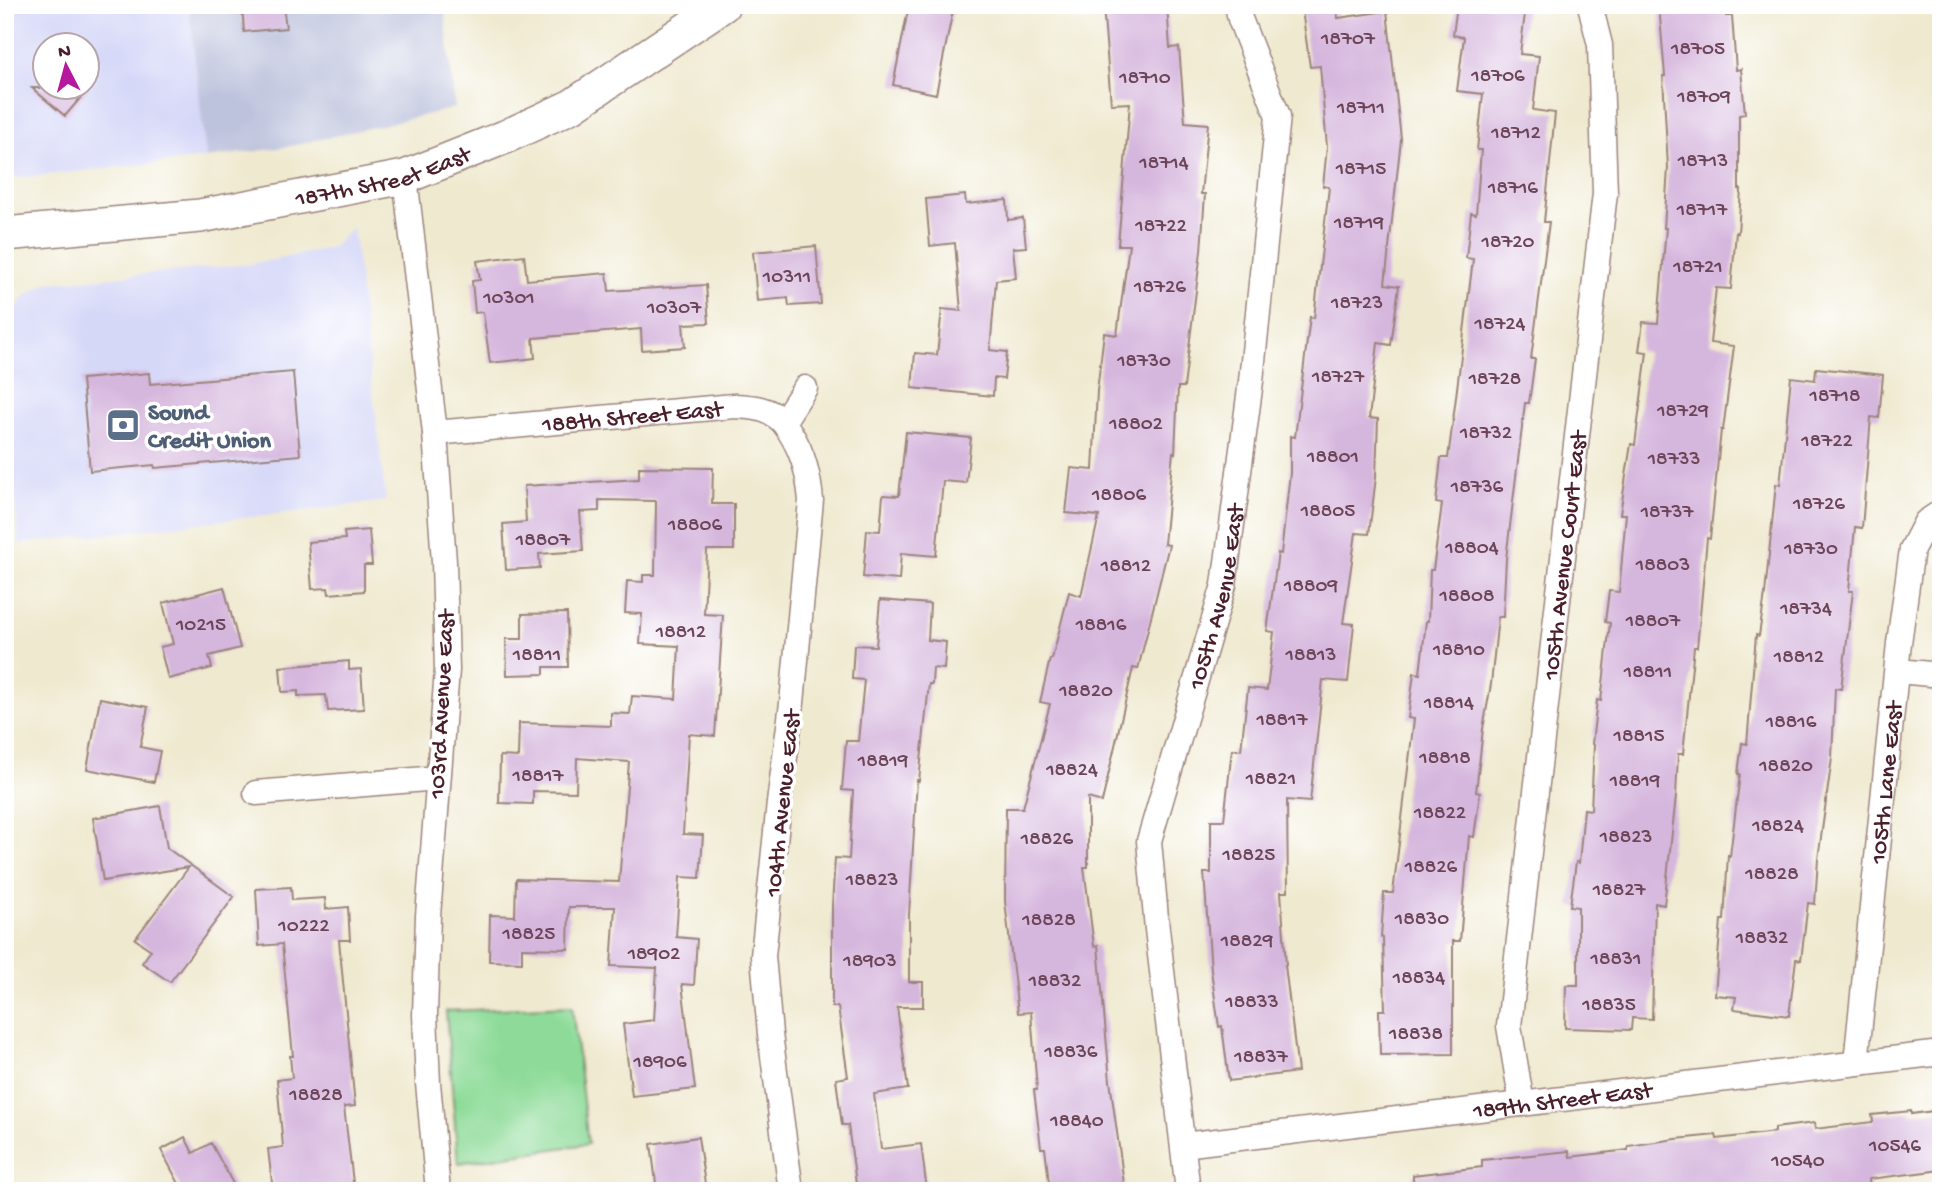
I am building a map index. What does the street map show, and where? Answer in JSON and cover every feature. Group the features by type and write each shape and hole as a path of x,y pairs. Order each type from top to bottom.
{"street":[{"name":"187th Street East","path":"5,234 201,216 405,177 505,137 572,106 723,5"},
{"name":"105th Avenue East","path":"1188,1191 1149,841 1224,585 1251,381 1278,117 1237,5"},
{"name":"105th Avenue Court East","path":"1522,1104 1508,1026 1605,193 1600,45 1590,5"},
{"name":"103rd Avenue East","path":"405,177 435,433 444,562 447,670 428,916 425,1015 438,1191"},
{"path":"783,422 805,388"},
{"name":"188th Street East","path":"435,433 734,406 757,407 775,414 783,422"},
{"name":"104th Avenue East","path":"783,422 797,441 809,473 811,500 792,703 763,956 770,1034 791,1191"},
{"name":"105th Lane East","path":"1856,1063 1912,550 1926,522 1941,512"},
{"path":"1898,671 1941,675"},
{"path":"256,793 438,778"},
{"name":"189th Street East","path":"1183,1145 1941,1053"}],"shaded area":[{"path":"5,5 189,5 206,158 16,178 5,168"},
{"path":"189,5 444,5 455,108 286,147 206,158"},
{"path":"353,227 386,501 19,544 5,406 5,320 27,294 48,283 252,264 293,256 333,247"}],"green space":[{"path":"572,1006 588,1144 458,1163 446,1011"}],"building":[{"path":"242,5 283,5 286,28 244,32"},
{"path":"909,5 954,5 936,94 893,85"},
{"path":"1103,5 1167,5 1170,48 1179,47 1185,122 1208,124 1201,194 1205,194 1201,251 1184,387 1178,387 1175,453 1173,452 1164,544 1169,545 1138,669 1133,668 1102,802 1088,798 1088,867 1084,867 1094,946 1098,945 1110,1081 1125,1191 1050,1191 1045,1148 1041,1148 1034,1090 1037,1090 1031,1012 1018,1013 1005,901 1006,808 1023,808 1050,704 1040,702 1050,659 1069,592 1081,596 1099,516 1066,513 1071,468 1093,470 1097,391 1104,333 1117,335 1129,245 1118,245 1130,103 1111,104"},
{"path":"1336,5 1338,18 1387,11 1401,139 1385,284 1399,286 1391,345 1378,343 1369,418 1378,419 1376,477 1369,534 1356,533 1343,623 1354,624 1348,682 1323,680 1310,802 1287,800 1288,892 1281,892 1285,965 1298,1072 1229,1081 1211,970 1204,873 1211,873 1211,820 1224,820 1232,749 1241,750 1248,688 1267,690 1274,632 1267,631 1278,553 1281,554 1290,473 1290,436 1295,437 1310,317 1314,318 1329,187 1323,186 1327,147 1320,66 1310,67 1302,10"},
{"path":"1457,5 1526,5 1520,54 1539,56 1533,110 1555,113 1544,222 1549,222 1531,359 1535,359 1529,403 1525,403 1506,559 1503,617 1498,617 1483,729 1476,792 1480,793 1474,837 1469,836 1460,941 1453,941 1453,1054 1380,1055 1379,1010 1385,1010 1381,937 1384,893 1393,893 1414,719 1408,718 1414,673 1420,674 1428,621 1430,570 1433,570 1442,504 1436,503 1441,458 1448,458 1455,405 1473,259 1466,258 1471,213 1476,214 1481,150 1477,150 1483,94 1457,91 1464,37 1453,35"},
{"path":"1659,5 1725,5 1726,16 1732,16 1736,70 1741,69 1745,114 1739,115 1741,189 1731,289 1716,288 1710,343 1734,346 1721,430 1710,539 1707,538 1683,754 1678,754 1664,905 1655,903 1652,1019 1632,1018 1631,1030 1565,1028 1566,985 1578,985 1578,907 1570,906 1576,862 1579,863 1584,809 1591,810 1592,744 1597,700 1601,701 1610,623 1605,622 1609,591 1619,592 1626,514 1620,514 1631,444 1635,445 1647,352 1639,351 1643,322 1658,323 1668,168"},
{"path":"48,102 77,102 65,116"},
{"path":"965,195 966,204 1007,200 1008,220 1023,218 1026,247 1013,248 1016,278 996,280 990,350 1007,352 1004,379 994,378 993,396 912,388 915,353 937,355 942,309 961,311 955,243 930,246 926,199"},
{"path":"816,246 821,304 789,306 788,298 757,301 753,252"},
{"path":"524,255 527,280 607,273 609,291 706,285 709,323 683,324 685,347 642,350 641,329 533,338 535,358 490,363 483,312 475,313 472,281 480,280 477,261"},
{"path":"1816,368 1883,375 1879,418 1871,417 1862,528 1855,527 1849,591 1853,591 1841,689 1835,688 1832,758 1818,859 1815,904 1808,903 1801,960 1796,959 1789,1016 1734,1009 1736,997 1715,995 1728,855 1730,856 1742,743 1747,744 1756,635 1759,636 1765,594 1776,484 1780,485 1791,377 1815,380"},
{"path":"293,372 300,455 90,471 82,379 149,373 150,384"},
{"path":"906,432 971,438 966,483 943,481 936,556 901,553 899,580 863,577 867,530 880,531 883,495 899,496"},
{"path":"639,467 713,468 712,504 734,504 734,550 707,550 704,614 723,615 715,736 689,734 683,834 703,835 700,878 680,877 676,937 697,939 694,985 682,984 695,1089 632,1096 623,1024 654,1020 657,968 611,966 615,907 569,907 568,949 522,948 522,962 489,961 490,915 515,916 516,879 619,882 629,762 577,758 576,792 533,791 533,804 499,803 500,756 518,757 519,723 611,726 611,713 630,714 632,696 676,699 679,646 640,644 642,614 625,613 627,581 643,582 643,575 655,575 656,501 599,500 599,511 580,512 583,551 539,554 540,568 506,570 503,524 526,522 524,486 639,479"},
{"path":"369,530 372,565 364,565 364,591 329,594 328,588 312,589 308,542 345,539 344,532"},
{"path":"224,587 240,648 209,656 212,668 168,679 160,647 173,644 163,603"},
{"path":"880,600 930,604 928,640 946,642 944,669 933,668 932,684 929,684 919,781 917,780 909,915 909,982 923,982 923,1007 897,1007 908,1089 874,1094 881,1149 921,1144 927,1191 857,1191 848,1125 842,1125 836,1079 848,1077 838,1007 832,1007 832,906 835,858 849,859 853,791 842,790 846,741 858,741 864,680 852,679 854,645 876,646"},
{"path":"567,613 568,667 544,667 544,674 507,675 506,639 522,639 522,614"},
{"path":"349,661 349,670 361,669 364,709 328,711 326,695 298,696 298,691 282,692 280,667"},
{"path":"100,698 148,707 140,747 160,751 154,782 87,769"},
{"path":"160,806 167,848 234,897 170,982 142,963 151,950 135,939 189,867 103,881 93,818"},
{"path":"291,887 292,900 325,898 326,909 348,907 350,940 339,940 355,1106 344,1107 354,1191 273,1191 268,1149 283,1147 277,1080 292,1078 290,1056 293,1056 282,944 259,946 256,889"},
{"path":"1941,1110 1941,1170 1869,1179 1870,1191 1413,1191 1413,1175 1482,1167 1482,1160 1569,1151 1570,1157 1628,1150 1628,1146 1676,1139 1716,1135 1717,1139 1775,1132 1775,1128 1814,1123 1815,1129 1873,1122 1872,1115"},
{"path":"185,1137 193,1153 211,1143 237,1191 183,1191 161,1150"},
{"path":"698,1137 706,1191 657,1191 651,1144"}],"place":[{"name":"Sound Credit Union","path":"123,425"}]}
